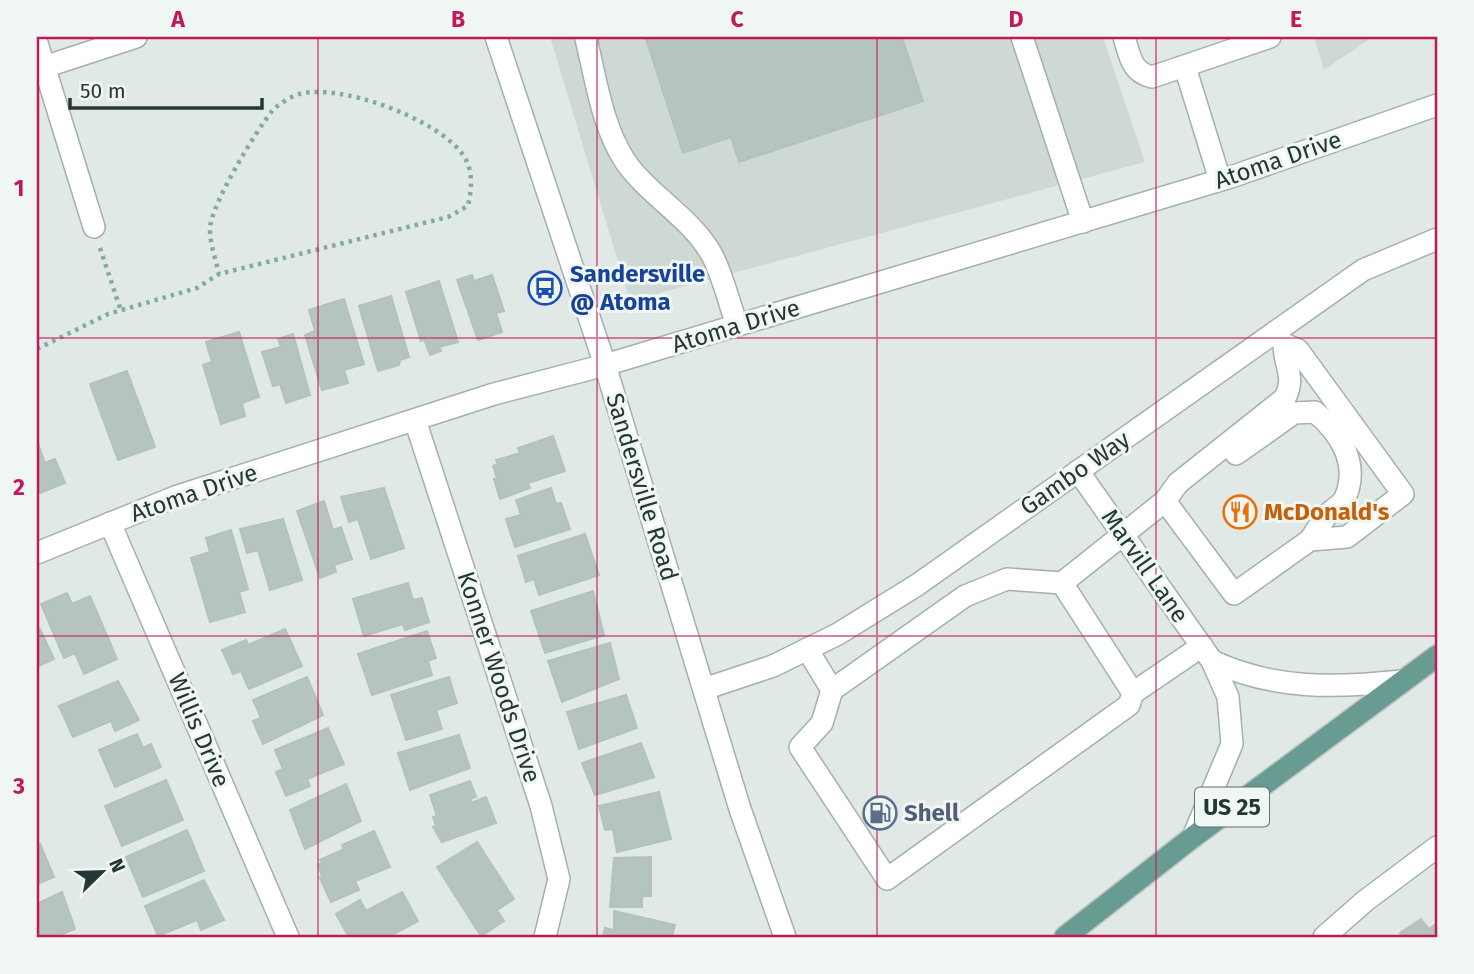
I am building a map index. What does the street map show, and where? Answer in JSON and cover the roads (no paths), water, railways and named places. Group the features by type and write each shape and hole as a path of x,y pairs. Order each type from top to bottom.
{"main road":[{"name":"US 25","path":"1065,937 1193,836 1437,656"}],"street":[{"path":"44,67 136,37"},
{"name":"Sandersville Road","path":"496,37 605,365 740,809 785,937"},
{"path":"588,37 586,39 607,123 623,158 640,180 695,233 712,255 737,326"},
{"path":"1022,37 1083,222"},
{"path":"1124,37 1132,65 1141,74 1153,77 1270,37"},
{"path":"37,43 94,228"},
{"path":"1185,67 1220,180"},
{"name":"Atoma Drive","path":"37,553 175,497 494,394 605,365 1083,222 1220,180 1437,105"},
{"name":"Gambo Way","path":"704,689 773,666 838,635 917,584 1077,471 1279,338 1363,270 1437,239"},
{"path":"1279,338 1284,361 1292,374 1292,386 1285,398 1178,483 1165,501 1062,583 1007,579 965,596 832,691 822,723 800,747 887,879 1129,705 1133,693 1207,653 1245,676 1279,682 1348,687 1402,681"},
{"path":"1279,338 1298,349 1403,494 1347,537 1310,540"},
{"path":"1285,398 1304,394 1336,404"},
{"path":"1165,501 1234,594 1310,540 1328,515 1345,499 1349,472 1346,447 1334,427 1315,412 1294,413 1213,470 1178,483"},
{"name":"Konner Woods Drive","path":"415,420 541,806 559,879 545,937"},
{"name":"Marvill Lane","path":"1077,471 1207,653 1228,697 1232,744 1193,836"},
{"name":"Willis Drive","path":"110,523 288,937"},
{"path":"1062,583 1133,693"},
{"path":"807,649 832,691"},
{"path":"1324,937 1365,901 1437,847"}],"place":[{"name":"Sandersville @ Atoma","path":"545,288"},
{"name":"McDonald's","path":"1240,512"},
{"name":"Shell","path":"880,813"}]}
